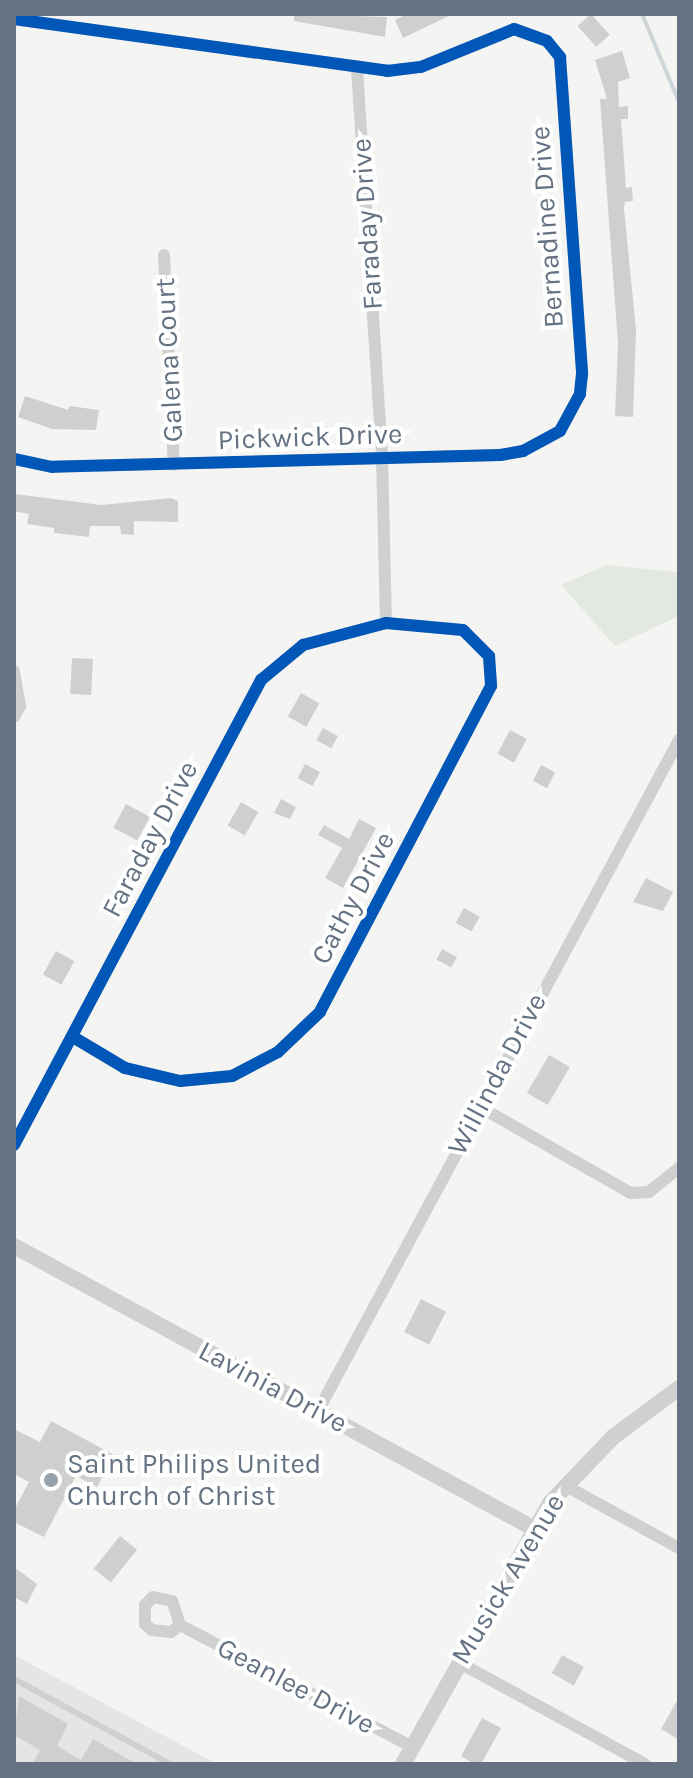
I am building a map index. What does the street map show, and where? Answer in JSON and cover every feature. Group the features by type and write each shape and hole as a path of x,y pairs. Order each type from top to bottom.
{"street":[{"path":"14,19 357,69"},
{"name":"Bernadine Drive","path":"357,69 421,67 514,29 547,41 560,57 580,394"},
{"name":"Faraday Drive","path":"14,1145 261,680 303,645 386,623 382,458 357,69"},
{"name":"Galena Court","path":"164,255 174,465"},
{"name":"Pickwick Drive","path":"14,459 52,467 523,451 560,431 580,394"},
{"name":"Cathy Drive","path":"73,1037 125,1068 180,1081 232,1076 278,1052 320,1012 491,686 489,656 463,630 386,623"},
{"path":"14,671 20,706 14,717"},
{"name":"Willinda Drive","path":"318,1411 679,740"},
{"path":"480,1107 631,1193 649,1192 679,1168"},
{"name":"Lavinia Drive","path":"14,1246 533,1528"},
{"name":"Musick Avenue","path":"403,1764 533,1528 564,1485 613,1437 679,1388"},
{"path":"564,1485 679,1548"},
{"name":"Geanlee Drive","path":"180,1625 412,1747"},
{"path":"458,1662 645,1764"}],"lane":[{"path":"14,1679 170,1764"}],"shaded area":[{"path":"606,565 677,572 679,566 679,616 615,646 561,585"},
{"path":"14,1655 217,1764 14,1764"}],"building":[{"path":"294,14 387,17 385,37 294,21"},
{"path":"407,14 453,14 403,38 395,20"},
{"path":"591,14 610,35 596,47 578,26"},
{"path":"622,51 630,78 618,82 619,107 628,106 628,119 621,119 626,188 632,187 633,201 625,202 624,208 636,330 633,417 615,416 618,344 600,99 607,99 595,60"},
{"path":"25,396 68,410 69,406 99,410 96,430 52,429 18,417"},
{"path":"15,494 101,505 171,498 178,501 178,522 134,521 134,535 121,534 120,526 90,526 89,537 54,533 54,528 27,524 29,514 14,511"},
{"path":"72,658 93,659 91,695 70,694"},
{"path":"301,693 319,703 306,727 288,717"},
{"path":"323,728 338,736 331,748 316,740"},
{"path":"510,730 527,739 514,763 497,754"},
{"path":"305,764 320,772 312,786 297,778"},
{"path":"541,765 555,772 547,788 533,781"},
{"path":"281,799 296,807 290,819 274,813"},
{"path":"241,802 258,812 245,835 227,825"},
{"path":"126,804 150,817 137,841 113,828"},
{"path":"359,819 376,828 343,888 325,878 342,848 318,835 324,825 349,839"},
{"path":"646,878 673,892 663,911 633,902"},
{"path":"464,908 480,917 472,932 456,923"},
{"path":"442,949 457,957 451,968 436,960"},
{"path":"56,951 74,961 61,985 43,975"},
{"path":"549,1055 570,1067 548,1105 527,1093"},
{"path":"421,1299 446,1312 429,1345 404,1332"},
{"name":"Saint Philips United Church of Christ","path":"51,1421 114,1455 97,1487 76,1476 44,1537 14,1522 14,1510 29,1482 14,1474 14,1429 40,1442"},
{"path":"120,1536 137,1550 111,1582 94,1569"},
{"path":"14,1567 37,1584 27,1604 14,1597"},
{"path":"562,1655 584,1667 574,1685 552,1673"},
{"path":"19,1696 68,1724 57,1746 81,1760 93,1739 137,1764 32,1764 40,1750 14,1735"},
{"path":"679,1697 679,1740 661,1729"},
{"path":"482,1718 501,1728 481,1764 474,1764 461,1756"}],"waterway":[{"path":"642,14 679,102"}],"cycle path":[{"path":"14,19 387,71 421,67 514,29 547,41 560,57 582,374 580,394 560,431 523,451 500,455 52,467 14,459"},
{"path":"14,1145 261,680 303,645 386,623 463,630 489,656 491,686 320,1012 278,1052 232,1076 180,1081 125,1068 73,1037"}],"place":[{"name":"Saint Philips United Church of Christ","path":"51,1480"}]}
